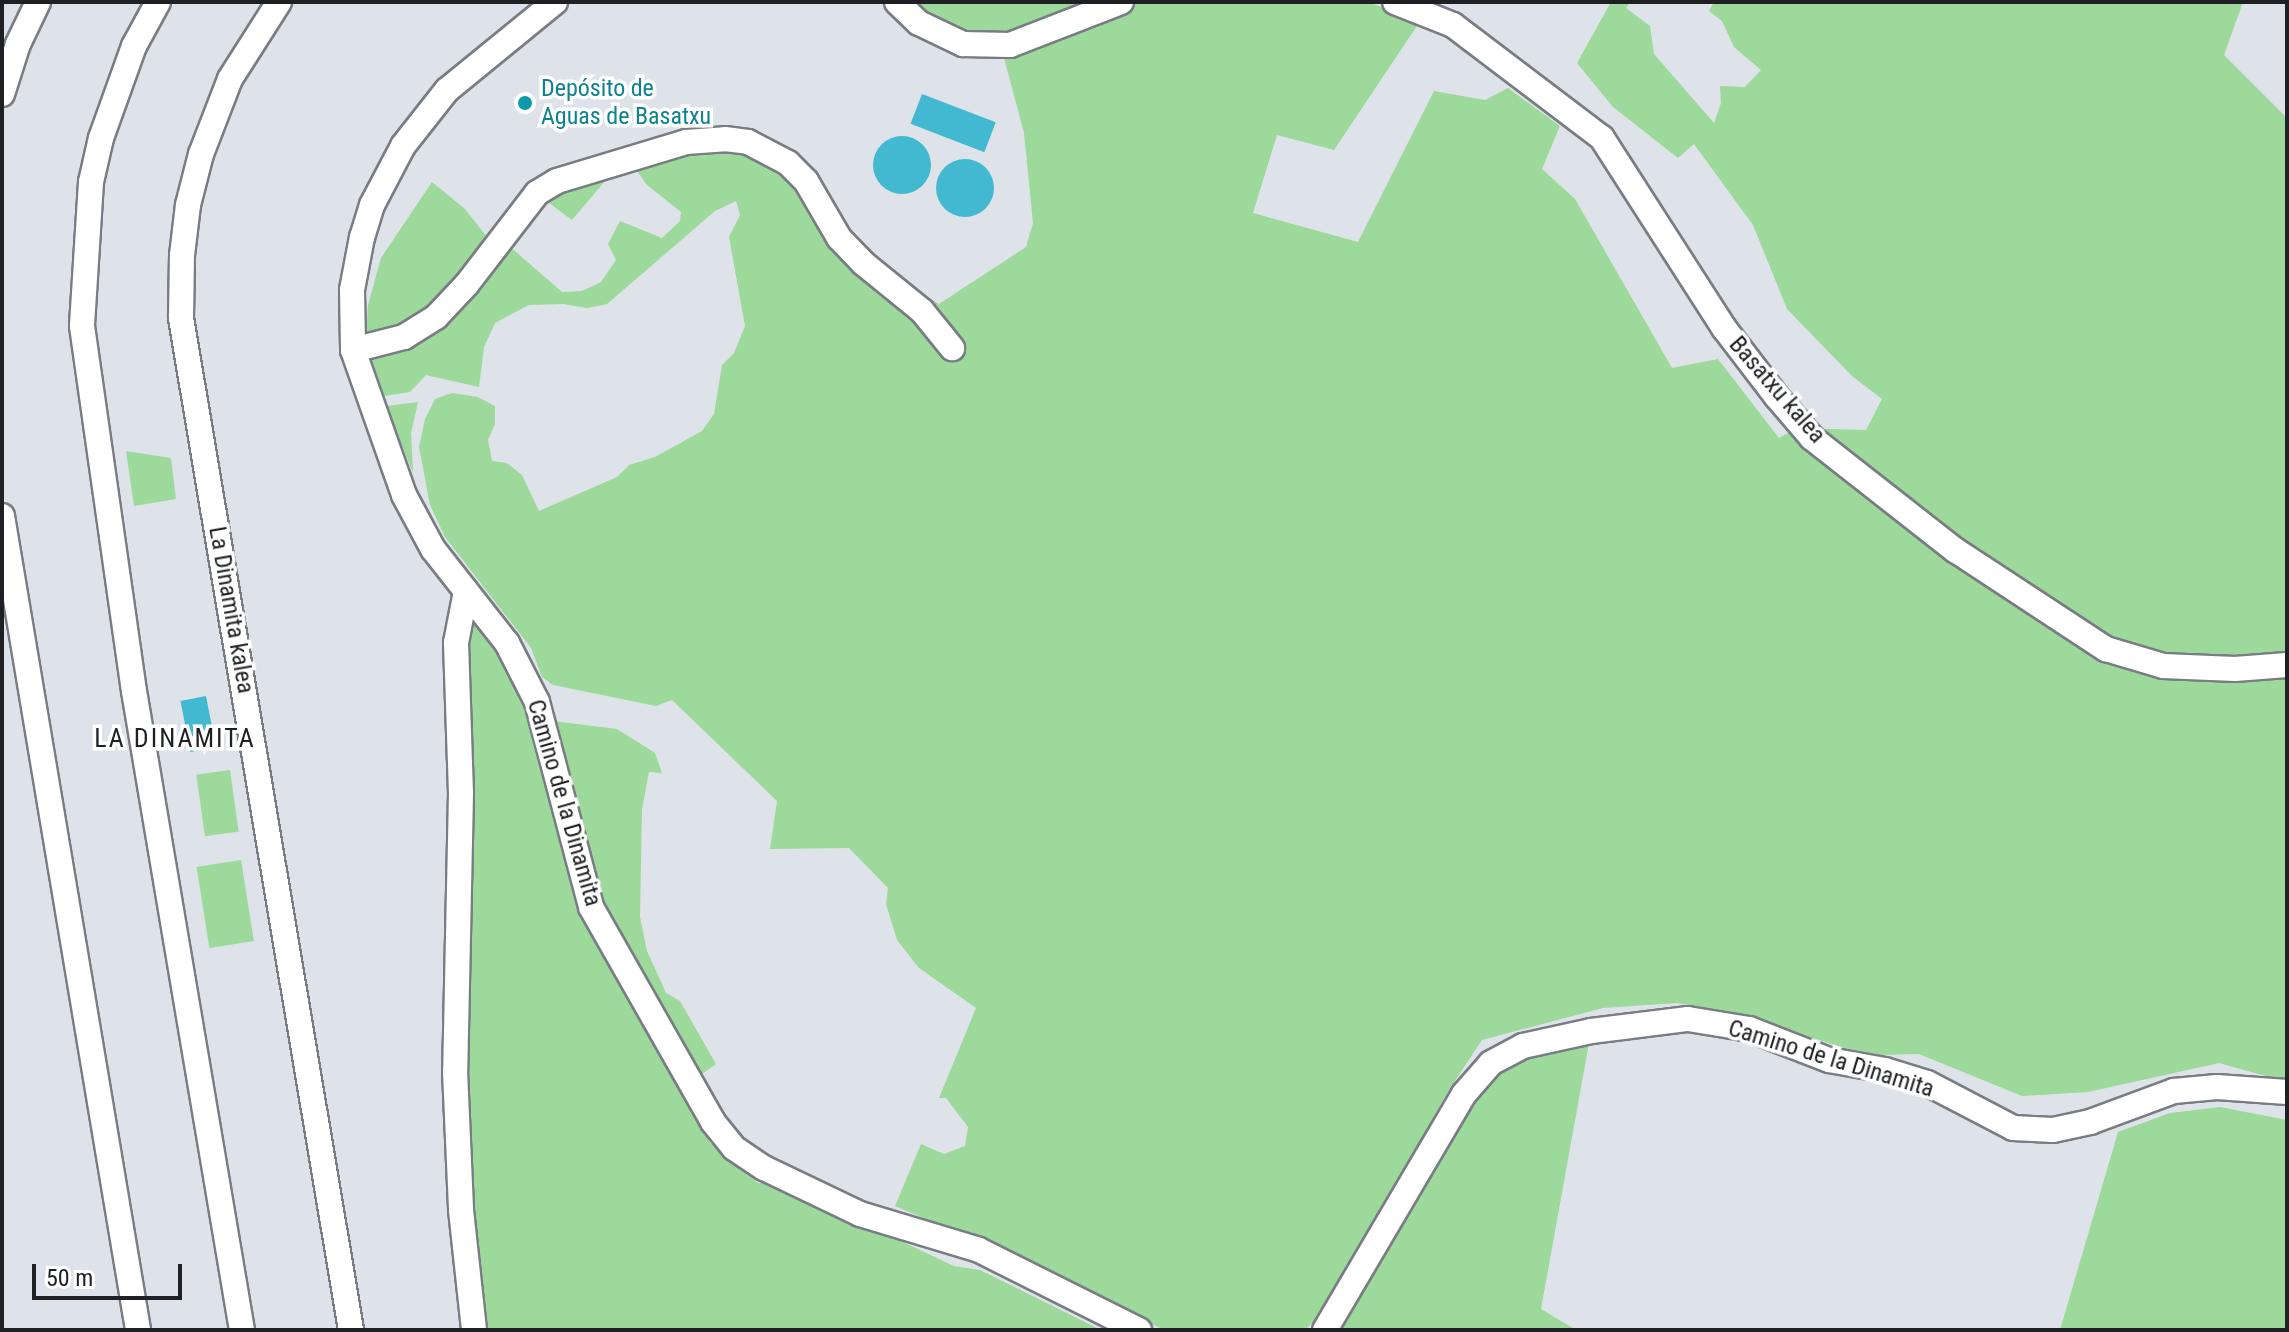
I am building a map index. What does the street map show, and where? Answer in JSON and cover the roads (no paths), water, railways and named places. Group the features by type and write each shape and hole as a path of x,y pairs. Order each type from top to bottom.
{"street":[{"path":"2,94 18,44 38,2"},
{"path":"158,2 134,46 101,138 91,182 82,326 134,691 242,1330"},
{"name":"La Dinamita kalea","path":"279,2 230,79 201,154 183,243 181,318 186,364 244,683 351,1330"},
{"name":"Camino de la Dinamita","path":"555,2 447,90 403,146 372,205 362,237 352,290 353,350 404,495 433,549 507,643 537,702 591,907 713,1122 734,1148 764,1168 860,1214 979,1250 1139,1330"},
{"path":"897,2 919,23 963,44 1010,45 1121,2"},
{"name":"Basatxu kalea","path":"1395,2 1417,8 1453,25 1602,138 1724,328 1812,438 1955,550 2106,649 2163,666 2235,669 2287,665"},
{"path":"353,350 404,337 436,317 467,284 537,193 557,181 686,142 725,139 748,142 788,163 806,181 839,238 863,263 922,311 952,348"},
{"path":"2,516 138,1330"},
{"path":"466,591 456,643 461,793 455,1071 461,1210 474,1330"},
{"name":"Camino de la Dinamita","path":"1325,1330 1464,1094 1491,1063 1523,1046 1591,1031 1688,1019 1749,1029 1829,1060 1885,1070 1927,1083 2013,1128 2053,1130 2090,1122 2174,1091 2217,1087 2287,1092"}],"water":[{"path":"922,94 996,122 984,152 911,124"},
{"path":"902,136 913,138 922,145 929,154 929,176 922,185 913,192 902,194 891,192 882,185 875,176 873,165 875,154 882,145 891,138"},
{"path":"965,159 985,168 994,188 985,208 965,217 945,208 936,188 945,168"},
{"path":"206,696 216,747 190,752 180,701"}],"place":[{"name":"Depósito de Aguas de Basatxu","path":"525,103"}],"district":[{"name":"LA DINAMITA","path":"175,739"}]}
